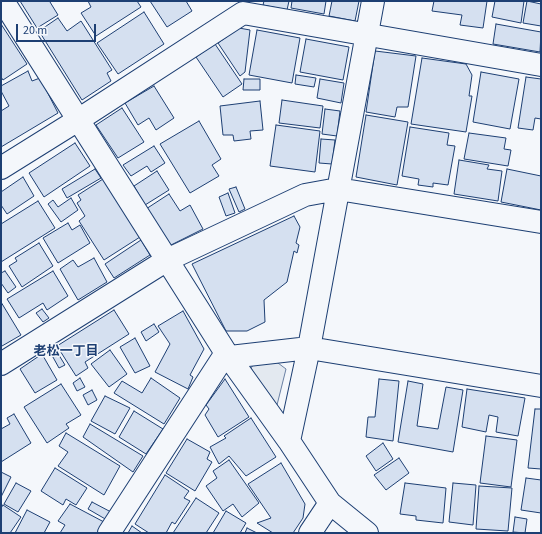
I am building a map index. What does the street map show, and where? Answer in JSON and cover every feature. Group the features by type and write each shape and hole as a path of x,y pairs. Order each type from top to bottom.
{"street":[{"path":"3,1 228,355 289,441 330,503 367,533"},
{"path":"289,441 309,348 373,1"},
{"path":"1,168 78,120 243,7 366,36 541,65"},
{"path":"1,364 167,260 305,195 338,189 541,222"},
{"path":"228,355 309,348 541,386"},
{"path":"109,533 228,355"},
{"path":"310,533 330,503"}],"shaded area":[{"path":"257,360 268,360 278,363 286,369 277,405 274,407 251,368"}],"building":[{"path":"20,1 52,1 50,2 58,15 37,28"},
{"path":"88,1 137,1 141,7 96,36 81,13 91,7"},
{"path":"150,1 186,1 192,11 167,27"},
{"path":"264,1 289,1 287,10 263,5"},
{"path":"292,1 326,1 324,14 291,8"},
{"path":"332,1 359,1 355,21 329,16"},
{"path":"434,1 487,1 483,28 460,25 462,15 432,11"},
{"path":"495,1 524,1 521,23 492,17"},
{"path":"527,1 541,4 541,26 523,23"},
{"path":"144,12 164,44 118,74 97,43"},
{"path":"58,18 67,31 81,21 112,70 107,73 111,81 82,100 39,31"},
{"path":"1,24 27,64 3,80 1,77"},
{"path":"496,24 541,32 540,52 493,44"},
{"path":"239,28 250,30 245,72 240,76 218,43"},
{"path":"257,30 300,38 292,83 249,75"},
{"path":"306,39 349,47 343,80 300,72"},
{"path":"215,44 242,84 223,97 196,57"},
{"path":"375,51 416,56 408,107 397,107 395,117 366,112"},
{"path":"422,58 466,64 472,75 469,96 472,96 466,132 411,124"},
{"path":"28,71 32,81 40,78 58,113 1,147 1,111 9,106 1,91 1,86"},
{"path":"481,72 519,79 510,129 473,122"},
{"path":"296,75 316,78 314,87 295,84"},
{"path":"526,77 541,79 541,119 535,118 533,130 518,128"},
{"path":"244,79 260,79 260,90 243,90"},
{"path":"320,79 344,83 341,103 317,98"},
{"path":"154,86 174,118 156,130 149,118 138,125 125,103"},
{"path":"282,100 323,106 320,128 279,123"},
{"path":"260,101 263,130 250,131 251,139 234,141 233,135 223,135 220,106"},
{"path":"122,108 144,142 118,158 96,125"},
{"path":"325,109 340,111 337,136 322,134"},
{"path":"366,115 408,122 397,185 356,177"},
{"path":"199,121 221,159 212,165 219,176 190,193 160,144"},
{"path":"276,125 320,131 315,172 270,166"},
{"path":"410,127 449,133 447,145 455,146 448,185 433,183 433,187 418,185 419,179 402,176"},
{"path":"469,133 506,138 504,149 511,150 508,166 464,159"},
{"path":"321,139 335,140 332,164 319,163"},
{"path":"75,143 90,166 44,197 29,173"},
{"path":"154,146 165,163 151,172 147,166 131,176 123,165"},
{"path":"459,160 489,165 487,169 502,171 498,201 454,194"},
{"path":"95,169 101,178 67,198 62,189"},
{"path":"507,169 541,176 541,210 501,202"},
{"path":"157,171 169,190 145,205 134,186"},
{"path":"23,177 34,196 7,214 1,205 1,192"},
{"path":"103,179 140,237 104,260 79,221 85,216 77,203 81,200 78,195"},
{"path":"236,187 245,209 239,212 229,189"},
{"path":"228,193 235,213 226,216 219,197"},
{"path":"169,194 180,211 190,205 203,229 169,246 146,209"},
{"path":"71,198 78,210 61,222 48,204 53,200 58,207"},
{"path":"38,201 55,228 1,262 1,224"},
{"path":"294,216 300,227 296,243 299,245 297,253 294,251 287,282 264,300 265,322 247,331 226,331 192,264"},
{"path":"68,223 72,230 80,225 90,243 58,263 43,238"},
{"path":"141,240 150,255 114,278 105,264"},
{"path":"39,243 53,266 22,287 9,266 17,261 15,258"},
{"path":"94,258 107,282 78,300 60,269 73,260 78,267"},
{"path":"5,271 16,287 8,293 1,283 1,273"},
{"path":"53,271 68,296 47,310 43,303 19,318 7,299"},
{"path":"1,302 21,335 2,346 1,346"},
{"path":"42,309 49,318 43,322 36,313"},
{"path":"114,310 129,334 85,362 88,368 76,376 57,346"},
{"path":"183,311 204,349 190,375 193,377 188,389 155,372 170,344 158,326"},
{"path":"154,324 159,332 146,341 141,332"},
{"path":"135,338 150,366 135,373 120,347"},
{"path":"54,347 65,365 59,368 49,350"},
{"path":"110,350 127,374 109,387 91,364"},
{"path":"42,354 57,380 35,393 20,369"},
{"path":"80,378 85,387 77,391 73,383"},
{"path":"151,378 180,398 164,424 114,393 122,381 142,393"},
{"path":"225,379 249,417 218,437 205,415 209,409 206,405"},
{"path":"379,379 399,381 393,441 366,437 368,417 375,417"},
{"path":"408,381 423,384 417,426 438,429 446,387 463,390 453,452 398,442"},
{"path":"61,384 81,415 66,424 69,428 47,443 24,407"},
{"path":"467,389 525,398 518,436 496,432 498,417 489,415 486,432 462,427"},
{"path":"92,390 97,400 88,405 83,395"},
{"path":"105,396 130,408 115,434 91,421"},
{"path":"535,409 541,409 541,469 528,468"},
{"path":"134,411 163,429 146,454 119,437"},
{"path":"14,414 31,443 1,462 1,429 10,424 7,418"},
{"path":"251,418 276,457 246,476 229,456 219,464 210,447 226,438 224,436"},
{"path":"90,424 143,456 133,472 83,437"},
{"path":"66,433 120,466 104,495 58,466 68,452 59,446"},
{"path":"486,436 517,440 511,487 480,483"},
{"path":"187,439 210,452 207,459 212,462 195,491 166,473"},
{"path":"383,443 393,459 376,471 366,456"},
{"path":"399,458 409,473 386,490 374,475"},
{"path":"229,460 259,503 242,517 233,504 223,511 206,486 217,478 213,471"},
{"path":"281,463 305,504 303,518 293,533 273,533 257,523 271,518 248,484"},
{"path":"55,468 87,488 76,505 66,499 63,505 41,491"},
{"path":"1,472 11,477 1,497"},
{"path":"165,475 189,491 184,498 190,501 175,524 172,522 166,533 149,533 135,524"},
{"path":"526,478 541,480 541,513 521,510"},
{"path":"16,483 31,491 18,512 4,504"},
{"path":"405,483 446,488 443,523 416,520 416,516 400,514"},
{"path":"453,483 476,485 473,525 449,522"},
{"path":"479,486 512,488 508,531 476,529"},
{"path":"196,498 219,513 206,533 173,533"},
{"path":"92,502 111,512 107,520 88,509"},
{"path":"70,504 104,522 98,533 60,533 65,525 58,521"},
{"path":"3,505 21,517 10,533 1,533 1,508"},
{"path":"27,510 50,522 44,533 15,533"},
{"path":"226,511 246,523 240,533 213,533"},
{"path":"515,517 527,519 525,533 513,532"},
{"path":"132,526 142,533 128,533"},
{"path":"247,528 257,533 245,533"}],"district":[{"name":"老松一丁目","path":"66,352"}]}
